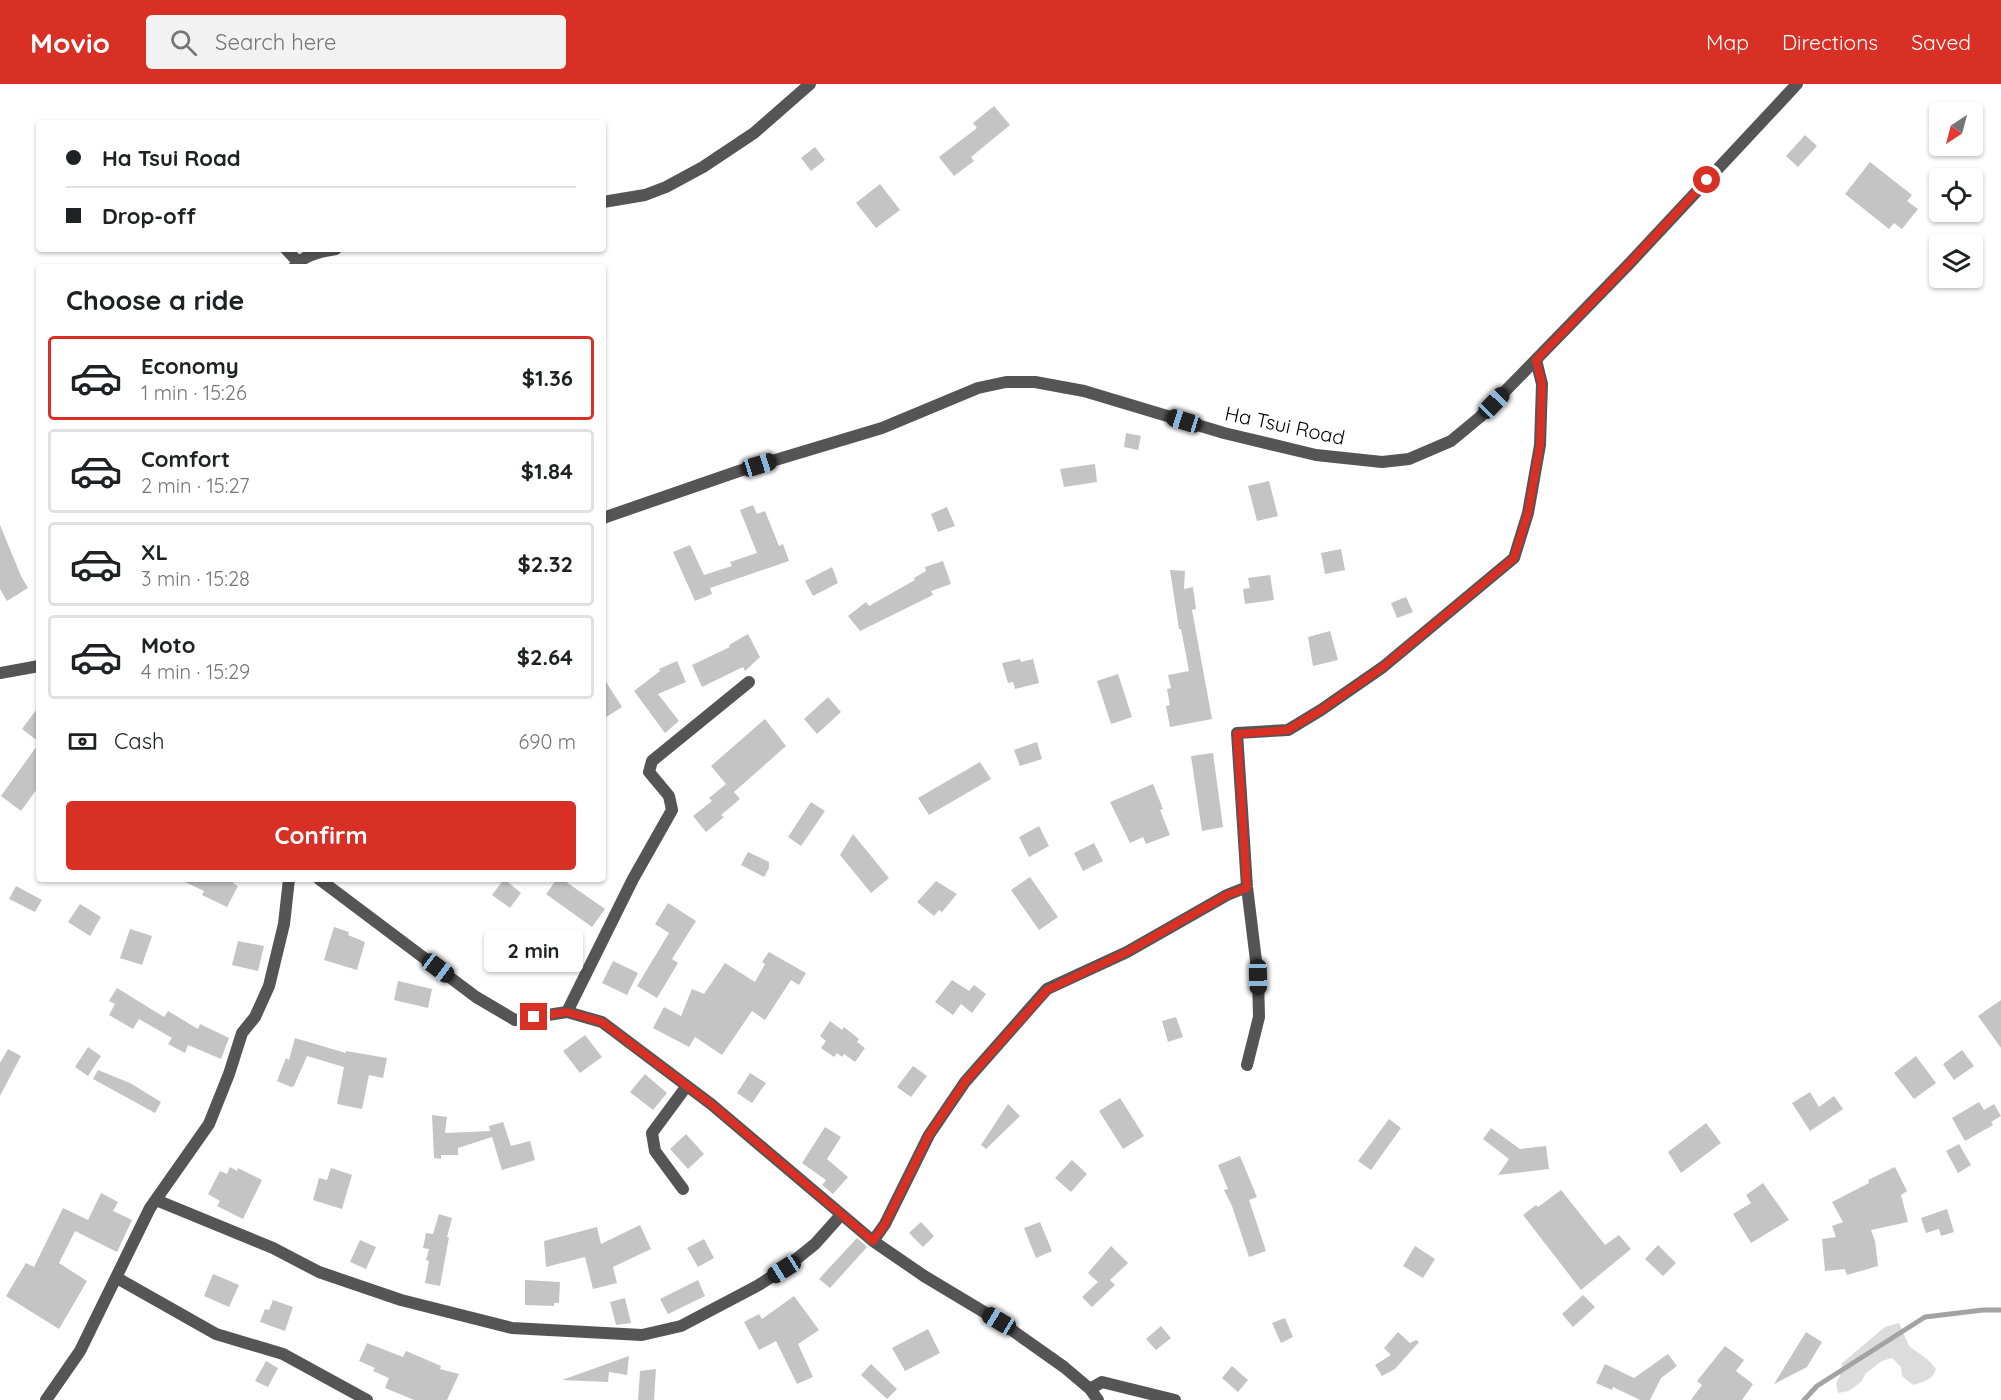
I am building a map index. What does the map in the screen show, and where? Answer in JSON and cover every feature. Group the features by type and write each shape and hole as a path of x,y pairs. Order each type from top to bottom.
{"street":[{"path":"606,202 645,195 666,187 703,167 754,133 810,84"},
{"name":"Ha Tsui Road","path":"606,517 739,471 882,428 978,388 1006,382 1035,382 1084,391 1224,433 1316,454 1382,462 1409,459 1451,441 1480,417 1628,265 1797,84"},
{"path":"298,264 320,252"},
{"path":"1247,1065 1258,1017 1258,977 1247,888 1237,734 1288,730 1321,710 1383,667 1514,558 1528,513 1540,445 1542,384 1536,360"},
{"path":"0,673 36,667"},
{"path":"567,1012 633,879 672,810 669,796 649,772 652,761 749,682"},
{"path":"46,1400 80,1351 150,1208 208,1124 242,1034 255,1017 269,986 284,924 289,882"},
{"path":"323,882 476,997 515,1020 567,1012 602,1022 711,1104 840,1216 924,1276 999,1321 1064,1367 1090,1389 1098,1400"},
{"path":"873,1241 885,1224 929,1135 965,1082 1047,990 1127,952 1227,895 1247,888"},
{"path":"683,1189 655,1151 652,1133 686,1087"},
{"path":"156,1200 273,1248 319,1272 401,1300 512,1328 642,1335 681,1326 757,1286 784,1269 815,1244 840,1216"},
{"path":"117,1278 216,1334 283,1354 367,1400"},
{"path":"1090,1389 1102,1382 1175,1400"}],"shaded area":[{"path":"1899,1323 1909,1346 1936,1369 1933,1376 1913,1385 1902,1376 1901,1367 1892,1358 1882,1361 1866,1373 1861,1382 1849,1391 1838,1393 1836,1383 1840,1376 1842,1363 1885,1327"}],"building":[{"path":"994,106 1010,125 971,157 974,161 954,176 939,157 977,128 973,123"},
{"path":"1805,135 1817,146 1798,167 1786,156"},
{"path":"815,147 825,160 811,171 801,158"},
{"path":"1870,162 1912,195 1907,201 1918,209 1902,229 1894,223 1889,229 1845,194"},
{"path":"880,184 900,210 876,228 856,203"},
{"path":"1126,433 1141,436 1138,450 1124,447"},
{"path":"1095,464 1097,482 1064,487 1060,469"},
{"path":"1269,481 1278,516 1257,521 1248,486"},
{"path":"753,505 757,514 765,511 779,546 783,544 789,561 710,588 712,594 695,601 673,552 690,545 704,575 732,566 730,562 757,553 740,510"},
{"path":"947,507 955,526 938,532 931,514"},
{"path":"0,525 28,588 7,601 0,589"},
{"path":"1341,549 1345,570 1325,574 1321,553"},
{"path":"943,561 951,584 931,591 933,595 860,631 848,616 866,602 869,606 915,580 914,578 926,571 925,567"},
{"path":"832,567 838,583 813,596 805,581"},
{"path":"1170,570 1185,571 1184,589 1193,587 1196,609 1192,610 1212,719 1170,727 1166,706 1170,705 1167,689 1171,688 1168,675 1189,671 1181,629 1179,629"},
{"path":"1270,575 1274,600 1245,604 1243,589 1250,588 1248,578"},
{"path":"1406,597 1413,612 1397,618 1391,603"},
{"path":"1330,631 1338,660 1313,666 1308,637"},
{"path":"748,634 760,657 745,671 743,667 702,687 692,665 730,647 729,645"},
{"path":"1020,659 1021,662 1033,659 1039,683 1015,689 1013,682 1008,683 1002,663"},
{"path":"677,661 686,682 658,694 679,721 665,733 634,691 660,671 659,669"},
{"path":"1118,674 1132,717 1111,724 1097,681"},
{"path":"606,682 622,707 606,717"},
{"path":"828,697 841,712 817,734 804,719"},
{"path":"36,710 36,740 22,729"},
{"path":"765,719 786,746 734,792 740,799 706,832 693,816 712,801 709,798 726,784 711,766"},
{"path":"1037,742 1042,759 1020,766 1014,750"},
{"path":"36,747 36,790 21,811 1,796"},
{"path":"1213,753 1223,827 1202,831 1191,756"},
{"path":"980,762 991,779 929,815 918,798"},
{"path":"1153,784 1170,835 1146,844 1143,837 1130,843 1110,802"},
{"path":"811,802 825,811 801,846 788,837"},
{"path":"1039,826 1049,846 1029,857 1019,837"},
{"path":"853,834 889,878 871,893 840,855"},
{"path":"1094,843 1103,861 1083,871 1074,853"},
{"path":"748,852 769,862 769,868 764,877 741,865"},
{"path":"1030,877 1058,917 1039,930 1011,890"},
{"path":"936,881 957,894 942,912 939,910 934,916 917,902"},
{"path":"185,882 234,882 238,886 227,907 202,895 204,891"},
{"path":"502,882 508,882 521,893 510,908 492,895"},
{"path":"555,882 566,882 605,909 592,927 546,894"},
{"path":"16,886 42,900 35,912 9,899"},
{"path":"668,903 696,921 672,959 678,963 657,998 637,986 669,933 655,924"},
{"path":"80,904 101,917 90,936 68,922"},
{"path":"334,927 349,932 348,935 365,942 357,970 324,960"},
{"path":"130,929 152,936 142,965 120,958"},
{"path":"238,941 264,946 258,971 232,965"},
{"path":"769,952 806,973 799,985 791,980 765,1020 752,1011 722,1055 695,1037 689,1047 653,1028 664,1007 681,1016 692,989 704,994 725,963 755,982 765,964 762,962"},
{"path":"613,961 638,973 627,995 602,983"},
{"path":"952,980 969,991 974,985 986,994 972,1013 961,1004 953,1015 935,1002"},
{"path":"398,981 432,989 428,1008 394,1000"},
{"path":"117,988 164,1017 168,1011 198,1029 200,1024 229,1038 221,1059 188,1045 185,1053 168,1044 172,1038 139,1019 133,1029 109,1015 115,1004 109,1001"},
{"path":"2001,1000 2001,1048 1978,1016"},
{"path":"1176,1017 1183,1037 1168,1042 1162,1021"},
{"path":"830,1021 842,1030 844,1027 859,1039 857,1042 865,1048 855,1062 844,1054 842,1057 837,1053 834,1057 821,1048 826,1041 820,1036"},
{"path":"585,1035 602,1057 580,1073 563,1051"},
{"path":"295,1038 346,1053 346,1051 387,1058 383,1078 369,1075 362,1109 337,1104 344,1067 307,1056 294,1086 291,1087 277,1081 286,1058 289,1060"},
{"path":"88,1047 101,1056 88,1076 75,1067"},
{"path":"8,1049 21,1056 0,1096 0,1063"},
{"path":"1962,1050 1974,1066 1954,1080 1943,1064"},
{"path":"1916,1056 1936,1083 1914,1099 1894,1073"},
{"path":"913,1066 927,1076 911,1097 897,1087"},
{"path":"98,1070 130,1083 161,1102 155,1113 93,1079"},
{"path":"750,1073 766,1083 752,1103 737,1093"},
{"path":"645,1074 667,1093 653,1110 630,1092"},
{"path":"1810,1092 1819,1107 1834,1096 1843,1109 1810,1131 1792,1103"},
{"path":"1120,1098 1144,1136 1123,1149 1099,1111"},
{"path":"1979,1102 1984,1110 1994,1104 2001,1116 1991,1122 1993,1125 1965,1141 1952,1118"},
{"path":"1008,1104 1020,1116 986,1149 981,1145"},
{"path":"432,1115 447,1117 445,1133 490,1131 489,1126 503,1122 511,1146 530,1141 535,1160 502,1170 492,1137 458,1148 458,1155 441,1155 441,1159 434,1158"},
{"path":"1389,1119 1401,1128 1371,1170 1358,1161"},
{"path":"1706,1123 1721,1143 1681,1173 1668,1152"},
{"path":"825,1127 841,1137 827,1159 848,1177 833,1194 822,1185 826,1180 802,1163"},
{"path":"1491,1128 1520,1149 1546,1146 1549,1169 1498,1175 1509,1159 1483,1139"},
{"path":"686,1134 704,1154 688,1169 670,1149"},
{"path":"1959,1144 1971,1165 1958,1173 1946,1151"},
{"path":"1240,1156 1257,1197 1249,1200 1266,1251 1249,1257 1232,1206 1224,1190 1228,1189 1218,1165"},
{"path":"1072,1160 1087,1174 1071,1192 1055,1178"},
{"path":"230,1167 237,1171 238,1168 262,1180 243,1219 217,1206 220,1201 208,1194 220,1171 227,1174"},
{"path":"1895,1167 1907,1191 1901,1195 1908,1222 1871,1230 1875,1241 1878,1266 1847,1275 1845,1269 1825,1271 1822,1239 1836,1237 1832,1226 1843,1222 1832,1202"},
{"path":"331,1168 352,1175 342,1209 313,1200 319,1178 327,1180"},
{"path":"1763,1183 1789,1220 1751,1243 1733,1214 1751,1203 1746,1195"},
{"path":"1561,1190 1605,1245 1619,1235 1631,1249 1581,1290 1523,1215"},
{"path":"101,1193 118,1202 113,1211 132,1220 117,1252 75,1231 59,1263 87,1281 59,1329 6,1296 26,1263 34,1267 63,1208 88,1220"},
{"path":"1947,1209 1954,1232 1941,1236 1939,1229 1926,1233 1921,1218"},
{"path":"439,1214 452,1218 440,1286 425,1283 429,1249 423,1248 426,1233 433,1234"},
{"path":"921,1222 934,1236 923,1247 909,1233"},
{"path":"1040,1222 1052,1251 1036,1258 1024,1228"},
{"path":"640,1225 651,1249 613,1267 617,1283 593,1289 585,1257 546,1267 544,1241 597,1227 601,1244"},
{"path":"857,1238 867,1247 830,1288 819,1279"},
{"path":"704,1239 714,1258 698,1267 687,1248"},
{"path":"360,1240 376,1247 366,1269 350,1262"},
{"path":"1658,1245 1676,1263 1663,1276 1645,1259"},
{"path":"1111,1246 1128,1263 1110,1280 1115,1285 1092,1307 1082,1297 1098,1282 1088,1273"},
{"path":"1415,1246 1435,1259 1423,1278 1403,1266"},
{"path":"213,1274 239,1285 229,1307 204,1296"},
{"path":"525,1280 560,1282 559,1303 554,1303 554,1306 525,1305"},
{"path":"698,1280 705,1296 668,1314 660,1299"},
{"path":"1583,1295 1595,1307 1573,1327 1562,1314"},
{"path":"794,1296 819,1330 798,1344 813,1377 797,1384 776,1341 759,1350 744,1322 759,1314 762,1319"},
{"path":"625,1298 631,1323 616,1325 610,1302"},
{"path":"273,1300 293,1307 285,1331 260,1322 265,1309 269,1310"},
{"path":"1285,1318 1293,1337 1281,1343 1272,1323"},
{"path":"1161,1326 1171,1338 1156,1350 1146,1339"},
{"path":"928,1329 940,1353 905,1371 892,1348"},
{"path":"1398,1332 1410,1343 1416,1340 1419,1342 1395,1369 1382,1376 1375,1365 1391,1355 1384,1348"},
{"path":"1806,1332 1822,1342 1807,1367 1774,1384"},
{"path":"367,1343 403,1357 406,1351 441,1366 440,1369 459,1374 447,1400 414,1400 385,1388 389,1378 359,1361"},
{"path":"1725,1346 1744,1360 1736,1371 1753,1384 1742,1400 1691,1400 1702,1385 1697,1381"},
{"path":"1668,1354 1677,1366 1661,1378 1650,1400 1640,1400 1613,1387 1612,1390 1596,1383 1605,1364 1634,1378"},
{"path":"629,1356 627,1375 609,1372 608,1382 562,1380"},
{"path":"266,1361 278,1368 268,1387 255,1381"},
{"path":"871,1364 897,1389 887,1399 861,1375"},
{"path":"1232,1366 1248,1380 1238,1392 1222,1378"},
{"path":"656,1369 654,1400 638,1400 640,1371"}],"waterway":[{"path":"1804,1400 1817,1386 1925,1317 2001,1310"}],"route":[{"path":"534,1017 567,1012 602,1022 711,1104 840,1216 873,1241 885,1224 929,1135 965,1082 1047,990 1127,952 1227,895 1247,888 1237,734 1288,730 1321,710 1383,667 1514,558 1528,513 1540,445 1542,384 1536,360 1707,180"}]}
